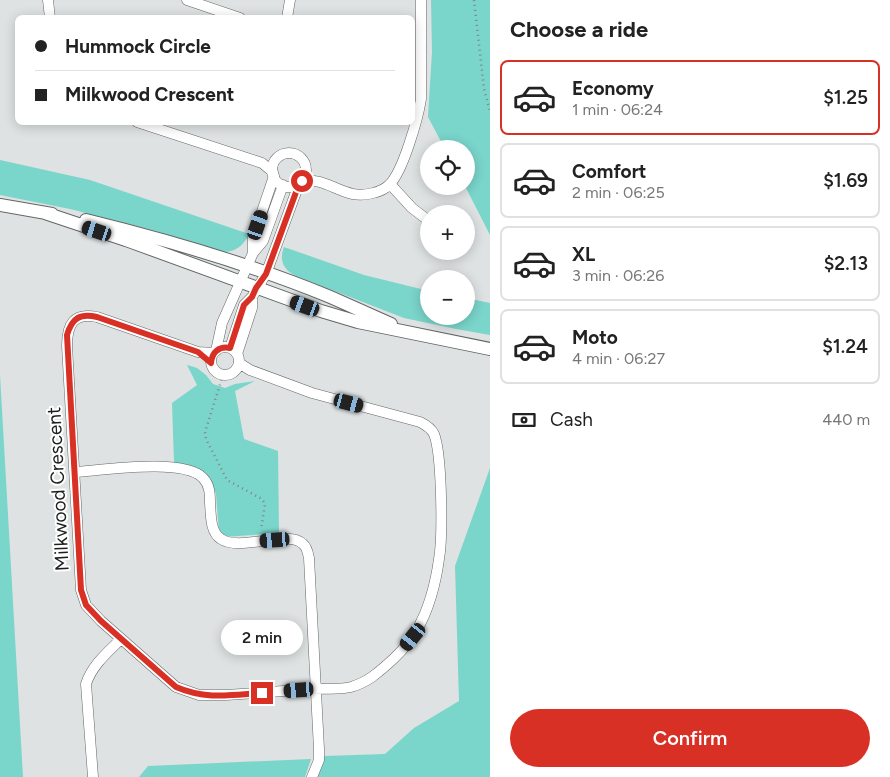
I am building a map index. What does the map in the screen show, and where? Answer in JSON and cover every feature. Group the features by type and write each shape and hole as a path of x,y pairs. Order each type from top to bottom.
{"street":[{"path":"48,0 50,15"},
{"path":"187,0 231,15"},
{"path":"288,15 290,0"},
{"path":"415,123 421,99 421,0"},
{"path":"147,125 262,163 283,185 291,186 313,180 353,194 372,193 390,184 399,170 414,125"},
{"path":"288,153 300,157 305,163 305,176 300,182 266,274 254,293 252,308 229,374 223,375 213,369 211,363 222,323 248,267 252,253 253,238 276,160 281,155 288,153"},
{"path":"262,163 276,160"},
{"path":"306,170 313,180"},
{"path":"390,184 420,214"},
{"path":"252,253 263,241 283,185"},
{"path":"0,205 84,219 129,230 248,267 327,296 415,334"},
{"path":"45,214 240,282 254,293 358,322 490,349"},
{"name":"Milkwood Crescent","path":"215,352 198,352 86,314 79,317 69,328 67,335 81,590 83,598 86,605 121,639 176,687 190,693 211,696 351,687 366,680 396,655 413,637 431,593 440,559 438,452 433,432 420,422 330,398 250,370 235,359"},
{"path":"215,352 222,348 235,359"},
{"name":"Milkwood Crescent","path":"198,352 211,363"},
{"path":"76,472 168,466 193,471 203,477 208,485 212,524 215,534 221,539 238,543 298,540 304,544 309,558 317,689 319,760 312,777"},
{"path":"93,777 86,684 89,675 98,663 121,639"}],"path":[{"path":"474,0 484,90 490,111"},
{"path":"223,375 205,432 206,440 227,480 262,499 265,504 260,528 262,541"}],"shaded area":[{"path":"431,0 490,0 490,235 470,195 475,195 475,140 440,140 428,117 432,52"},
{"path":"0,160 90,180 249,234 238,248 220,252 156,231 70,209 0,195"},
{"path":"284,247 364,275 420,289 420,321 404,318 292,274 283,264"},
{"path":"475,300 490,303 490,335 437,325 475,325"},
{"path":"187,365 197,368 213,384 225,388 235,384 255,381 235,391 244,439 278,451 279,533 224,537 219,532 216,494 211,482 177,466 174,462 172,403 197,385"},
{"path":"0,375 23,777 0,777"},
{"path":"490,468 490,777 316,777 325,756 385,754 414,728 459,701 455,566"},
{"path":"311,759 305,777 139,777 148,766"}],"route":[{"path":"262,693 211,696 190,693 176,687 101,621 86,605 81,590 67,335 73,322 86,314 198,352 211,363 212,356 216,351 222,348 230,348 244,305 252,297 266,274 299,184 302,181"}]}
